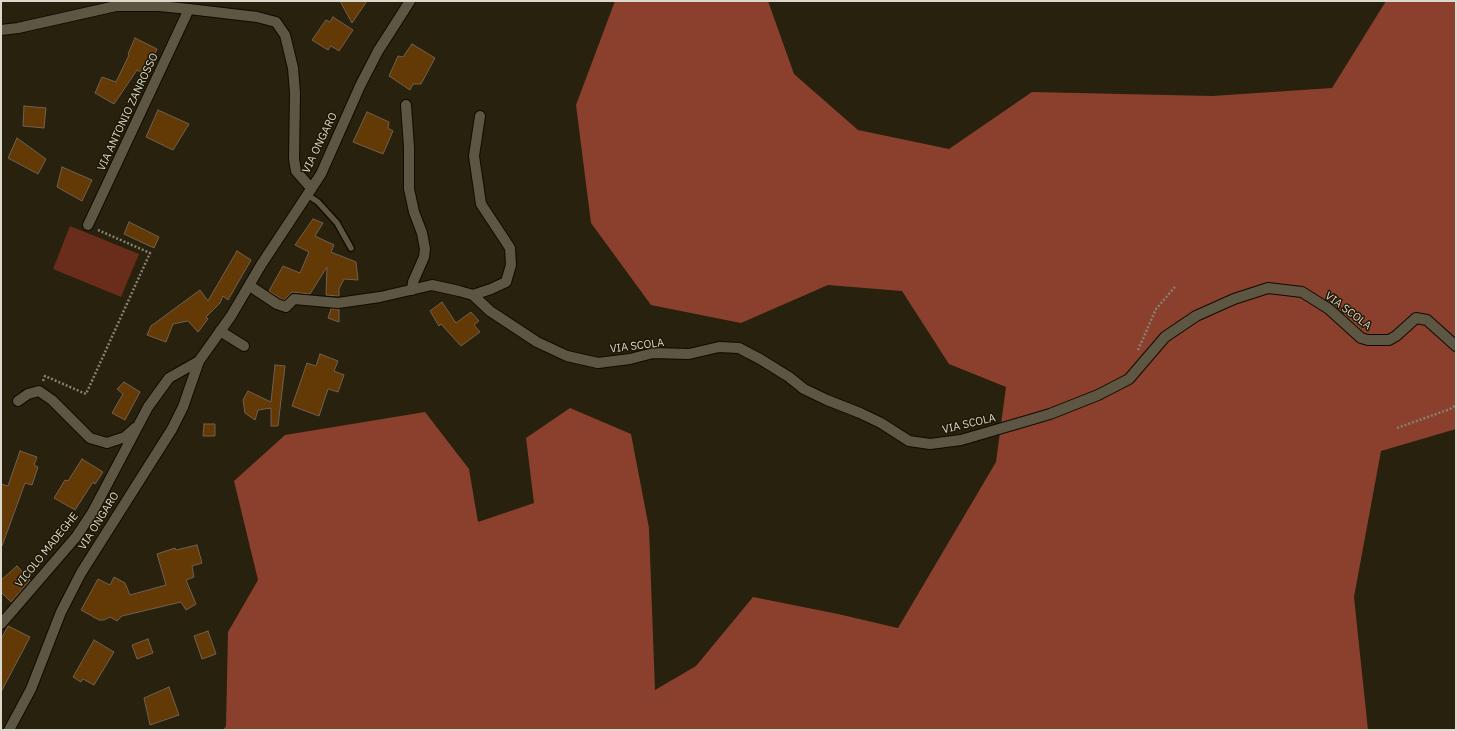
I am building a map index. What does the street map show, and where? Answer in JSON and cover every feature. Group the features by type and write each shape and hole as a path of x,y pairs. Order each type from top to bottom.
{"street":[{"name":"VIA ONGARO","path":"9,730 31,689 62,612 78,580 172,430 183,407 200,361 250,286 261,265 321,174 360,86 378,51 410,1"},
{"path":"1,30 18,28 116,6 159,6 189,9 257,17 276,22 285,35 294,68 294,159 296,171 309,191"},
{"name":"VIA ANTONIO ZANROSSO","path":"88,225 189,9"},
{"path":"406,105 409,189 414,212 422,233 425,249 424,257 413,282 412,290"},
{"path":"250,286 277,304 286,307 294,299 338,303 380,298 432,286 473,295 506,282 511,265 510,248 481,204 474,156 480,116"},
{"name":"VIA SCOLA","path":"473,295 490,311 536,342 568,356 598,362 630,359 653,353 689,354 719,347 739,348 789,377 804,389 881,423 909,441 930,444 961,440 1016,424 1050,414 1098,395 1129,379 1165,337 1196,316 1268,288 1302,292 1329,309 1361,338 1368,340 1389,340 1396,336 1416,318 1427,320 1456,346"},
{"path":"220,331 244,346"},
{"name":"VICOLO MADEGHE","path":"1,624 80,531 92,513 148,407 169,378 200,361"},
{"path":"18,401 28,394 39,392"},
{"name":"VICOLO MADEGHE","path":"39,392 52,400 90,438 107,442 125,437 140,424"}],"lane":[{"path":"309,191 337,223 351,248"}],"path":[{"path":"39,392 45,376 86,394 150,253 88,225"},
{"path":"1138,351 1156,309 1175,287"},
{"path":"1397,428 1450,409 1456,405"}],"shaded area":[{"path":"615,1 768,1 794,74 858,130 949,149 1032,92 1212,96 1332,88 1386,1 1456,1 1456,429 1381,451 1354,597 1368,730 223,730 226,726 228,632 258,580 234,481 285,435 425,412 469,469 478,522 534,503 526,438 570,408 631,434 649,528 655,690 696,666 753,597 898,628 996,462 1006,387 949,364 902,291 828,285 741,323 651,305 591,223 576,105"},
{"path":"70,226 139,254 121,297 53,269"}],"building":[{"path":"340,1 367,1 352,23"},
{"path":"333,17 353,30 339,51 331,46 328,50 312,40 326,20 330,22"},
{"path":"135,38 157,49 145,74 137,70 114,104 95,93 102,77 116,82 129,55 128,54"},
{"path":"412,44 435,58 421,84 413,84 410,90 389,76 398,56 403,57"},
{"path":"24,106 46,108 44,128 23,126"},
{"path":"158,110 189,124 173,150 146,137"},
{"path":"367,112 389,122 388,128 393,131 383,154 353,142"},
{"path":"17,138 46,159 38,174 8,158"},
{"path":"62,167 92,180 82,201 57,187"},
{"path":"313,219 323,223 315,236 334,245 331,252 356,262 358,280 344,279 339,289 339,296 326,295 327,267 310,294 292,292 284,300 269,291 283,266 300,273 309,252 295,245"},
{"path":"129,222 159,237 154,248 124,234"},
{"path":"237,251 251,260 228,300 223,296 220,303 206,317 208,319 198,332 188,321 173,324 166,342 147,335 151,326 200,290 208,301"},
{"path":"442,302 456,323 471,312 479,321 474,325 480,332 461,346 441,324 439,326 430,311"},
{"path":"331,309 339,309 339,322 328,318"},
{"path":"320,354 338,361 334,371 344,375 338,392 328,389 319,416 292,406 307,363 316,366"},
{"path":"275,365 285,366 278,426 271,426 271,408 258,410 255,420 245,413 243,400 248,391 271,402"},
{"path":"124,382 140,392 125,420 112,413 123,394 117,389"},
{"path":"204,424 215,424 215,436 203,436"},
{"path":"20,451 37,457 34,465 38,467 32,485 25,483 2,546 1,484 8,486"},
{"path":"82,459 103,472 95,484 93,482 75,510 54,498 65,480 68,481"},
{"path":"197,545 202,563 192,566 194,577 186,580 196,604 186,610 181,602 122,616 117,621 110,617 104,620 99,620 81,610 98,579 110,585 114,577 125,583 130,595 166,585 157,554 175,548 176,550"},
{"path":"17,566 30,580 11,602 1,592 1,580"},
{"path":"8,626 30,637 1,692 1,639"},
{"path":"208,631 216,654 202,659 194,636"},
{"path":"148,639 153,653 137,659 132,645"},
{"path":"94,640 114,652 94,685 83,679 81,682 73,677"},
{"path":"169,687 179,715 150,725 144,698"}]}
